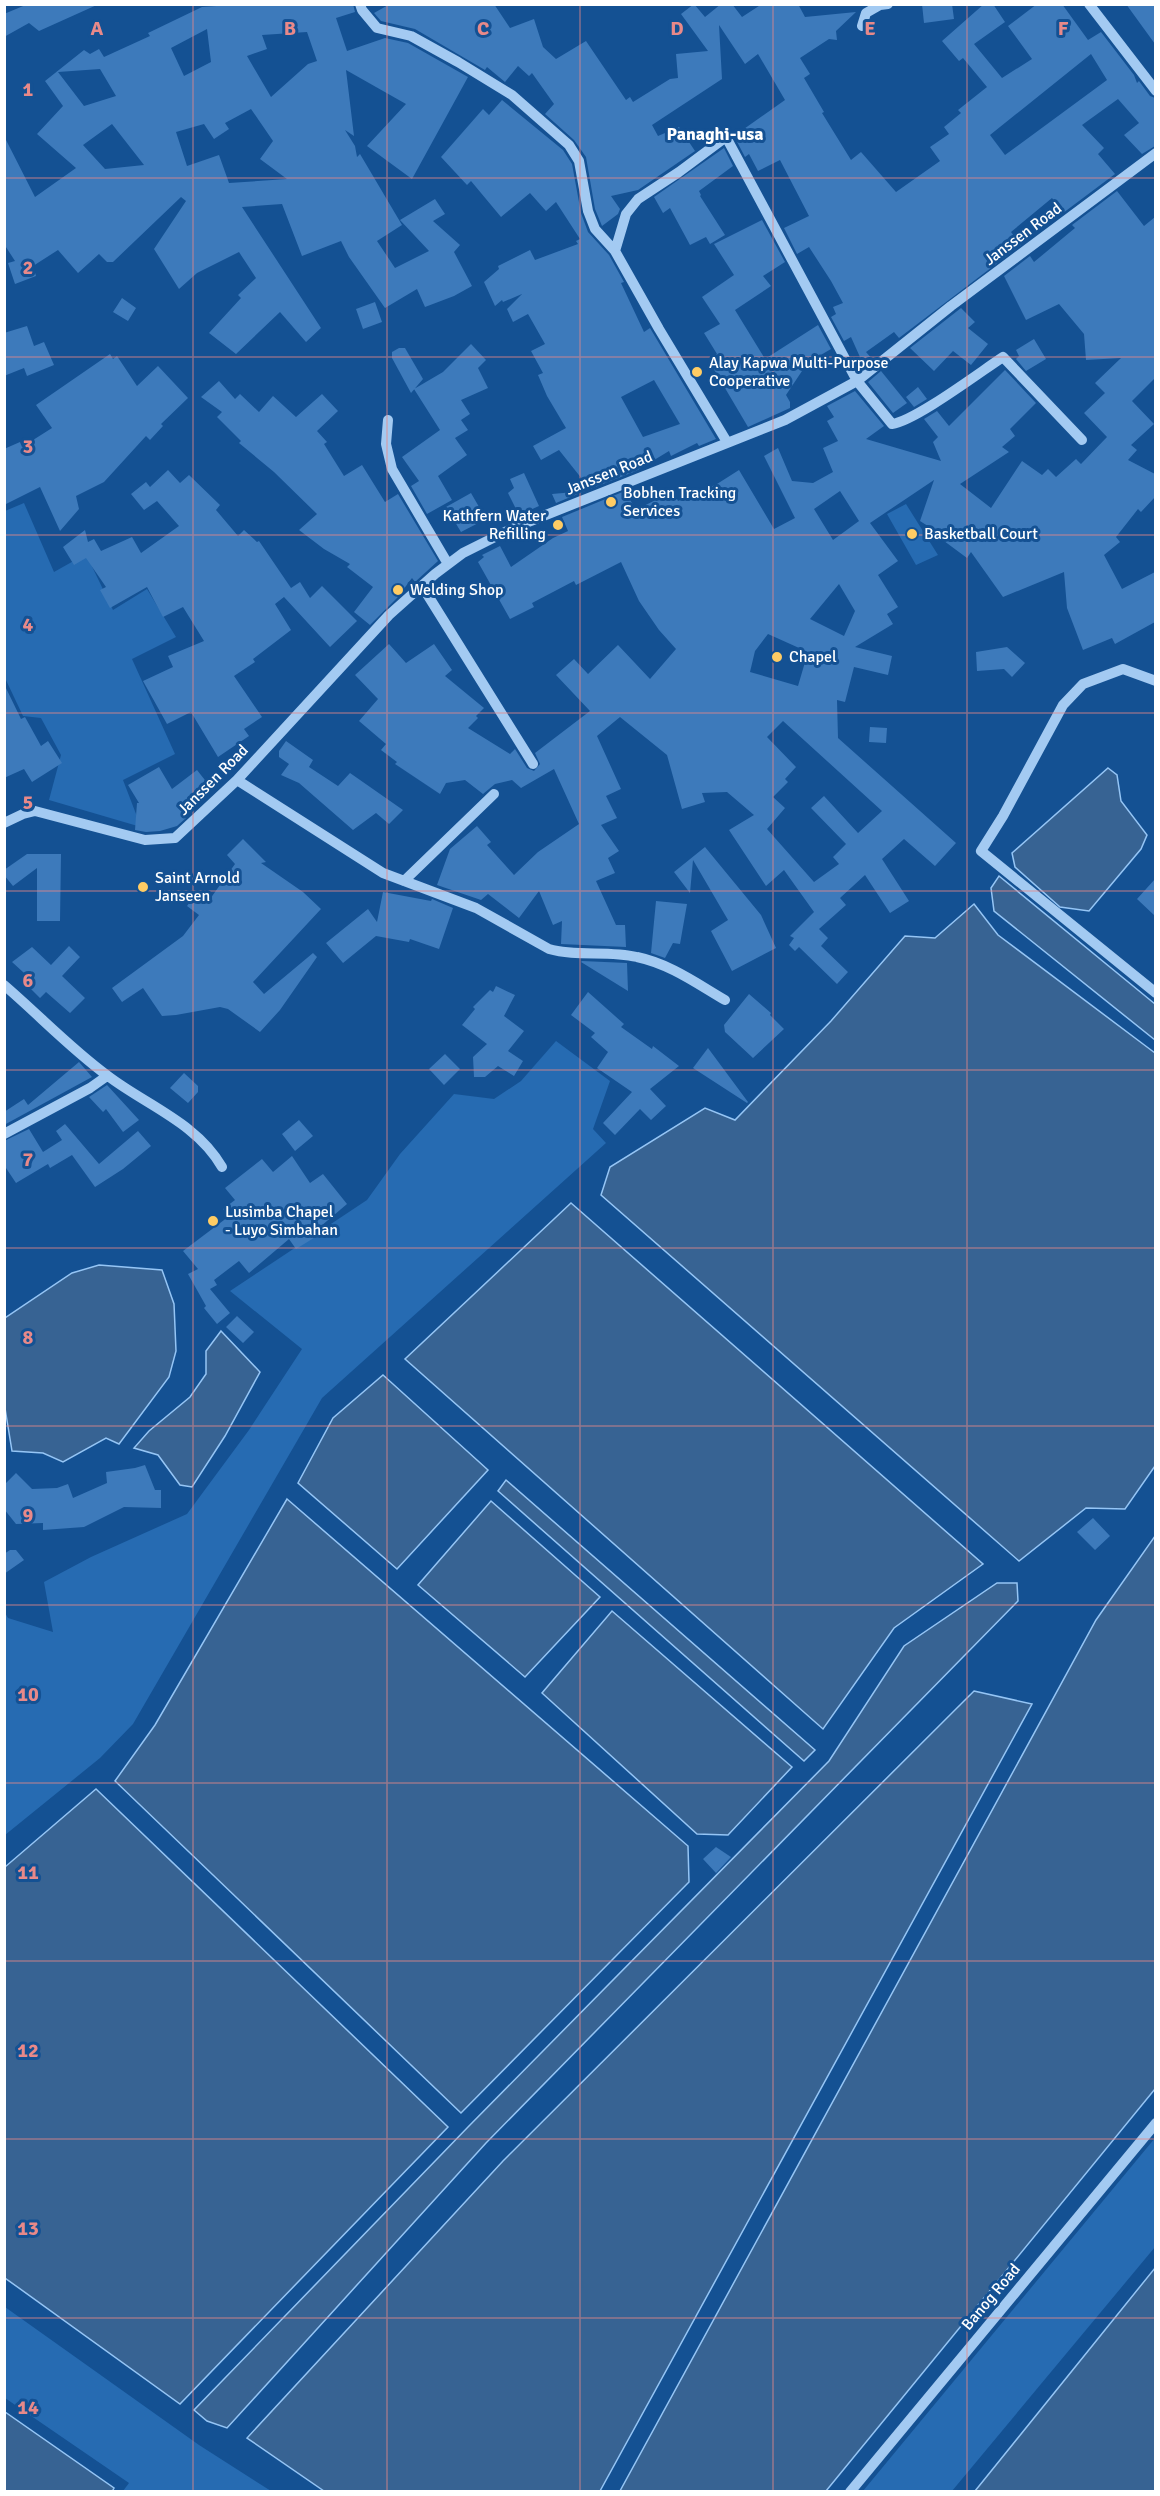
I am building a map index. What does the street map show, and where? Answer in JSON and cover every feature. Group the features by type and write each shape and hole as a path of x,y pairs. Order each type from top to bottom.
{"street":[{"path":"360,4 362,10 377,28 411,36 512,95 568,145 579,161 588,211 595,229 615,251 727,442"},
{"path":"862,26 866,13 880,5 888,4"},
{"path":"1089,4 1155,91"},
{"path":"615,251 626,214 638,199 726,137 857,381 892,424 899,423 1003,357 1082,440"},
{"name":"Janssen Road","path":"4,823 35,811 145,840 175,838 237,780 389,615 463,553 513,528 785,420 857,381 951,306 1155,153"},
{"path":"388,420 386,444 392,469 448,564"},
{"path":"422,586 533,764"},
{"path":"1155,681 1123,669 1083,684 1063,705 1003,816 981,851 1155,993"},
{"path":"237,780 382,873 476,908 549,949 561,952 636,956 669,967 725,1000"},
{"path":"404,881 494,794"},
{"path":"4,985 107,1076 172,1116 216,1156 222,1167"},
{"path":"4,1134 90,1088 107,1076"},
{"name":"Banog Road","path":"850,2492 1155,2122"}],"shaded area":[{"path":"24,503 54,572 86,554 113,610 147,589 176,637 132,659 175,754 123,780 141,827 49,800 61,755 41,718 23,716 5,678 5,511"},
{"name":"Basketball Court","path":"906,504 938,555 916,565 887,514"},
{"path":"1108,768 1117,775 1121,801 1147,835 1141,849 1089,911 1060,907 1015,867 1012,853"},
{"path":"999,876 1155,1004 1155,1040 994,911 991,888"},
{"path":"974,904 998,935 1155,1053 1155,1466 1125,1509 1086,1508 1019,1561 601,1195 610,1167 705,1108 735,1120 831,1021 905,936 935,938"},
{"path":"556,1041 610,1081 593,1129 606,1143 322,1398 133,1724 100,1758 5,1835 4,1611 8,1618 53,1632 44,1582 91,1557 187,1514 249,1430 302,1349 230,1291 367,1200 400,1154 454,1094 494,1099 521,1081"},
{"path":"571,1203 983,1564 894,1628 823,1729 405,1359"},
{"path":"99,1265 162,1270 174,1304 176,1351 169,1377 119,1444 106,1438 63,1462 43,1453 12,1451 4,1402 5,1318 72,1273"},
{"path":"221,1331 260,1372 225,1436 192,1487 180,1485 158,1455 134,1448 149,1431 190,1397 206,1374 206,1351"},
{"path":"383,1375 488,1470 397,1569 298,1483 333,1418"},
{"path":"506,1480 815,1750 804,1761 498,1491"},
{"path":"287,1499 688,1846 689,1882 461,2113 115,1781 155,1725"},
{"path":"491,1501 600,1597 525,1677 418,1585"},
{"path":"1155,1536 1155,2089 826,2491 620,2491 1096,1620"},
{"path":"997,1583 1017,1583 1018,1601 486,2143 227,2428 207,2421 194,2410 468,2127 829,1761 904,1646"},
{"path":"612,1611 792,1767 728,1835 697,1834 542,1693"},
{"path":"974,1691 1032,1704 600,2491 324,2491 247,2438 503,2161"},
{"path":"96,1789 448,2127 180,2404 5,2278 5,1867"},
{"path":"1155,2138 1155,2247 952,2491 863,2491"},
{"path":"1155,2268 1155,2491 975,2491"},
{"path":"5,2307 199,2445 271,2491 123,2491 129,2483 5,2398"},
{"path":"4,2412 114,2488 112,2492 5,2491"}],"building":[{"path":"28,4 99,4 39,31 29,23 4,37 4,14"},
{"path":"245,4 353,4 355,12 336,18 347,51 385,38 408,43 468,77 412,179 367,146 406,104 346,70 354,136 345,130 355,146 357,157 360,154 402,225 377,241 395,268 429,251 400,220 435,199 445,214 433,221 460,245 454,252 472,286 425,307 417,289 385,308 349,257 341,241 302,256 282,204 242,207 321,328 306,342 280,312 236,354 209,333 241,298 238,295 256,278 239,252 197,273 179,289 154,249 186,201 181,197 113,262 107,262 99,254 78,273 58,250 33,266 36,276 15,284 8,263 15,261 4,244 4,136 35,197 76,168 37,134 63,106 45,81 84,50 90,54 99,49 104,57 150,36 148,33 202,7","holes":["207,29 211,62 184,76 171,48","307,32 317,61 308,64 271,97 247,56 267,49 262,35","100,69 116,96 84,106 58,72","251,109 273,141 260,159 287,179 229,183 219,155 187,166 176,132 204,124 214,139 229,129 225,123","112,124 144,165 105,169 83,145"]},
{"path":"390,4 494,4 510,28 534,19 543,47 556,59 586,41 626,100 630,97 633,102 670,79 678,78 676,54 708,51 681,14 694,4 705,17 721,4 732,4 742,17 762,4 798,4 805,17 856,12 836,31 837,40 829,39 800,58 810,74 804,78 851,160 861,152 896,192 940,161 930,147 949,134 944,127 961,113 958,110 987,87 963,58 959,61 942,41 984,4 993,4 1005,22 974,44 1002,78 1032,59 1008,26 1037,4 1062,4 1088,40 1101,32 1134,75 1137,83 1139,81 1150,96 1155,98 1155,146 1142,154 1124,135 1139,123 1118,99 1082,125 1104,148 1098,154 1115,174 1063,213 1052,198 1011,232 1021,245 899,338 894,332 866,352 872,359 864,366 851,337 844,341 831,317 836,314 833,307 843,303 831,281 809,247 797,254 784,228 809,216 780,160 758,171 749,154 745,157 734,136 785,100 758,54 745,64 719,25 722,79 652,125 658,136 679,127 695,151 638,190 611,196 620,209 618,214 602,226 595,209 586,157 574,140 545,114 554,104 532,73 529,76 518,66 505,82 487,67 485,70 415,29 381,21 374,13","holes":["1091,54 1107,80 1005,155 990,135"]},
{"path":"922,4 952,4 954,19 924,23"},
{"path":"1126,4 1155,4 1155,44"},
{"path":"502,100 563,150 572,164 581,213 588,232 609,255 624,282 621,283 644,332 650,328 716,439 699,446 697,443 671,456 669,451 636,471 590,489 559,450 541,460 533,446 566,428 547,396 538,375 543,373 531,351 545,344 528,314 513,322 507,309 522,294 503,302 502,300 495,306 484,282 499,269 498,266 530,250 535,260 578,244 576,241 580,239 556,202 546,211 530,193 501,217 471,181 467,185 441,157 483,109 489,115","holes":["654,380 680,424 643,437 621,397"]},
{"path":"724,148 733,166 699,191 725,235 710,244 706,237 690,245 670,208 663,213 654,197"},
{"path":"1117,191 1144,226 1155,217 1155,378 1132,401 1154,424 1131,445 1137,450 1128,460 1155,474 1155,497 1141,512 1138,509 1116,537 1120,542 1104,555 1122,589 1155,572 1155,622 1115,644 1112,638 1083,650 1067,608 1064,572 1003,597 971,552 967,558 940,538 942,535 920,521 934,480 870,523 898,561 878,575 898,607 887,614 893,624 855,647 892,656 888,675 854,667 845,702 837,700 838,738 956,843 935,866 904,839 882,859 909,901 890,913 865,875 840,898 846,905 819,929 828,938 821,946 848,972 837,984 799,947 795,951 789,945 794,938 790,936 814,912 784,870 766,886 729,830 754,815 727,792 702,793 705,802 682,809 667,755 620,717 597,736 621,789 606,796 617,818 601,825 619,851 608,858 615,873 596,881 616,925 625,925 626,947 561,944 562,921 553,925 539,891 519,918 488,894 481,900 437,885 450,849 477,826 491,842 487,845 514,875 538,852 579,824 554,769 521,788 512,780 495,784 483,794 465,780 446,783 440,794 395,764 397,762 381,750 386,744 359,721 378,699 355,675 389,644 406,663 434,644 452,670 445,676 484,708 468,728 510,754 515,749 527,768 534,771 540,764 535,753 590,711 556,675 574,659 588,674 618,645 650,679 676,649 659,630 639,601 621,562 576,585 574,581 532,603 534,607 510,619 478,562 484,557 482,555 500,546 511,567 553,538 568,531 562,517 625,491 636,510 673,491 678,501 717,484 739,470 774,529 795,518 764,456 778,448 792,481 813,483 833,472 823,448 838,441 827,421 834,417 827,406 855,391 884,426 866,439 941,461 933,442 938,437 924,419 937,411 949,426 1005,370 1036,403 1010,429 1015,436 1002,447 1009,452 960,484 991,508 1022,461 1042,475 1048,469 1056,477 1076,459 1081,464 1107,437 1084,413 1105,393 1095,383 1121,358 1086,360 1084,334 1059,304 1026,320 1004,276 1030,256 1034,262 1075,228 1072,225","holes":["840,491 859,521 833,540 814,509","839,584 855,611 844,636 810,619","768,634 808,652 798,686 750,672 755,651","783,721 882,811 858,833 824,796 811,808 846,844 833,857 839,864 814,882 767,829 785,808 773,797 788,782 785,779 796,767 767,737"]},
{"path":"762,220 785,262 763,276 771,286 735,310 765,359 818,325 831,349 802,366 804,368 786,395 790,408 748,427 709,361 717,354 704,333 720,324 702,297 734,275 714,244"},
{"path":"122,298 136,308 128,321 113,312"},
{"path":"375,302 382,322 363,329 356,309"},
{"path":"961,308 975,322 968,328 988,344 971,365 953,351 934,371 910,348"},
{"path":"27,326 34,346 44,342 54,365 27,376 24,368 4,376 4,333"},
{"path":"1034,339 1046,359 1026,371 1016,359 1019,356 1016,350"},
{"path":"471,344 486,360 478,368 488,388 461,400 470,414 461,420 468,430 455,438 467,455 438,476 452,500 427,514 411,486 419,481 402,457 440,430 414,389 443,372"},
{"path":"405,348 423,379 411,393 392,358 392,352"},
{"path":"110,354 113,359 117,356 137,386 158,366 188,398 161,424 163,426 150,440 146,436 104,482 76,496 79,509 60,531 40,487 4,505 4,449 20,442 22,447 52,428 36,405"},
{"path":"881,371 907,403 893,413 868,382"},
{"path":"219,381 235,399 240,394 259,412 273,396 296,417 322,394 338,411 317,431 327,442 324,444 344,476 362,465 385,502 398,494 438,561 415,582 412,578 397,598 370,625 354,612 373,587 347,567 350,564 324,549 299,530 317,514 274,472 239,443 241,441 217,417 222,412 201,397"},
{"path":"918,387 927,399 914,407 906,397"},
{"path":"168,470 180,483 189,475 220,505 216,510 238,536 244,530 257,542 259,541 291,588 300,582 310,598 322,586 357,621 330,647 284,597 275,604 291,630 253,659 255,662 234,676 262,717 244,729 249,736 218,757 191,712 167,724 143,681 173,667 168,656 204,641 183,607 163,617 147,587 110,608 100,590 106,587 86,558 74,565 63,547 85,530 88,542 94,539 101,551 132,537 141,553 179,526 157,501 144,510 131,494 146,482 150,487"},
{"path":"524,473 539,506 519,515 508,493 514,488 510,479"},
{"path":"585,491 556,503 552,494"},
{"path":"471,493 486,519 461,532 446,507"},
{"path":"1007,647 1025,663 1012,677 1004,669 977,671 976,652"},
{"path":"4,684 21,719 25,717 41,746 48,741 62,763 32,782 24,769 4,778"},
{"path":"870,727 887,728 886,743 869,742"},
{"path":"286,741 313,760 309,767 338,786 350,773 403,810 389,824 376,813 353,830 299,783 281,775 289,764 279,757 279,751"},
{"path":"159,767 172,789 197,770 212,789 181,813 186,818 177,826 160,831 135,830 137,803 139,803 128,785"},
{"path":"243,839 266,862 261,863 303,892 321,909 253,982 264,994 313,953 317,957 280,1010 260,1032 228,1009 220,1007 162,1016 143,988 122,1002 112,988 183,936 199,915 187,906 198,891 210,899 235,864 227,855"},
{"path":"705,847 761,915 776,948 732,971 711,931 728,920 693,860 690,893 674,872"},
{"path":"27,854 61,854 60,921 37,921 37,868 13,886 4,875 4,870"},
{"path":"1155,879 1155,916 1137,899"},
{"path":"383,892 431,901 432,899 453,908 439,949 410,939 409,942 376,936 343,963 326,943 368,909 377,922"},
{"path":"656,901 687,904 680,944 673,943 665,958 651,953"},
{"path":"69,946 80,957 62,976 85,998 70,1013 46,992 40,998 30,988 35,983 12,962 32,947 51,965"},
{"path":"581,962 627,963 628,991"},
{"path":"496,986 515,995 504,1016 524,1031 508,1051 523,1061 514,1076 498,1066 485,1077 474,1077 473,1057 487,1044 462,1025 475,1009 473,1007 490,990 493,992"},
{"path":"588,992 624,1024 621,1027 652,1049 653,1046 679,1066 650,1089 666,1106 651,1120 640,1109 615,1135 603,1123 632,1092 597,1068 608,1052 591,1037 595,1033 571,1015"},
{"path":"749,994 771,1013 770,1015 784,1029 753,1058 725,1032 724,1025"},
{"path":"708,1048 748,1102 747,1103 693,1068"},
{"path":"445,1054 460,1069 444,1085 429,1069"},
{"path":"79,1062 92,1077 4,1125 4,1112 24,1099 28,1105"},
{"path":"184,1073 198,1086 198,1092 188,1103 170,1088"},
{"path":"107,1085 139,1120 123,1132 106,1109 103,1112 89,1097"},
{"path":"299,1120 313,1136 295,1151 282,1134"},
{"path":"65,1124 99,1164 138,1131 151,1146 123,1169 95,1187 72,1155 50,1168 48,1164 16,1183 4,1165 4,1141 29,1129 43,1152 62,1140 56,1131"},
{"path":"292,1156 310,1183 323,1174 347,1204 314,1232 317,1236 296,1249 289,1239 249,1273 239,1261 214,1280 217,1285 210,1289 230,1313 217,1324 204,1308 206,1306 188,1274 198,1269 183,1251 228,1217 223,1209 235,1200 225,1188 262,1159 273,1172"},
{"path":"237,1316 254,1332 243,1343 226,1327"},
{"path":"145,1465 155,1490 161,1490 161,1508 124,1507 84,1527 43,1530 43,1523 16,1524 4,1509 4,1485 16,1473 32,1489 57,1488 68,1484 73,1498 107,1483 106,1472"},
{"path":"1093,1518 1110,1536 1095,1550 1077,1532"},
{"path":"10,1550 16,1550 24,1560 4,1574 4,1554"},
{"path":"716,1847 731,1857 716,1873 703,1859"}],"place":[{"name":"Alay Kapwa Multi-Purpose Cooperative","path":"697,372"},
{"name":"Bobhen Tracking Services","path":"611,502"},
{"name":"Kathfern Water Refilling","path":"558,525"},
{"name":"Basketball Court","path":"912,534"},
{"name":"Welding Shop","path":"398,590"},
{"name":"Chapel","path":"777,657"},
{"name":"Saint Arnold Janseen","path":"143,887"},
{"name":"Lusimba Chapel - Luyo Simbahan","path":"213,1221"}],"district":[{"name":"Panaghi-usa","path":"715,134"}]}
